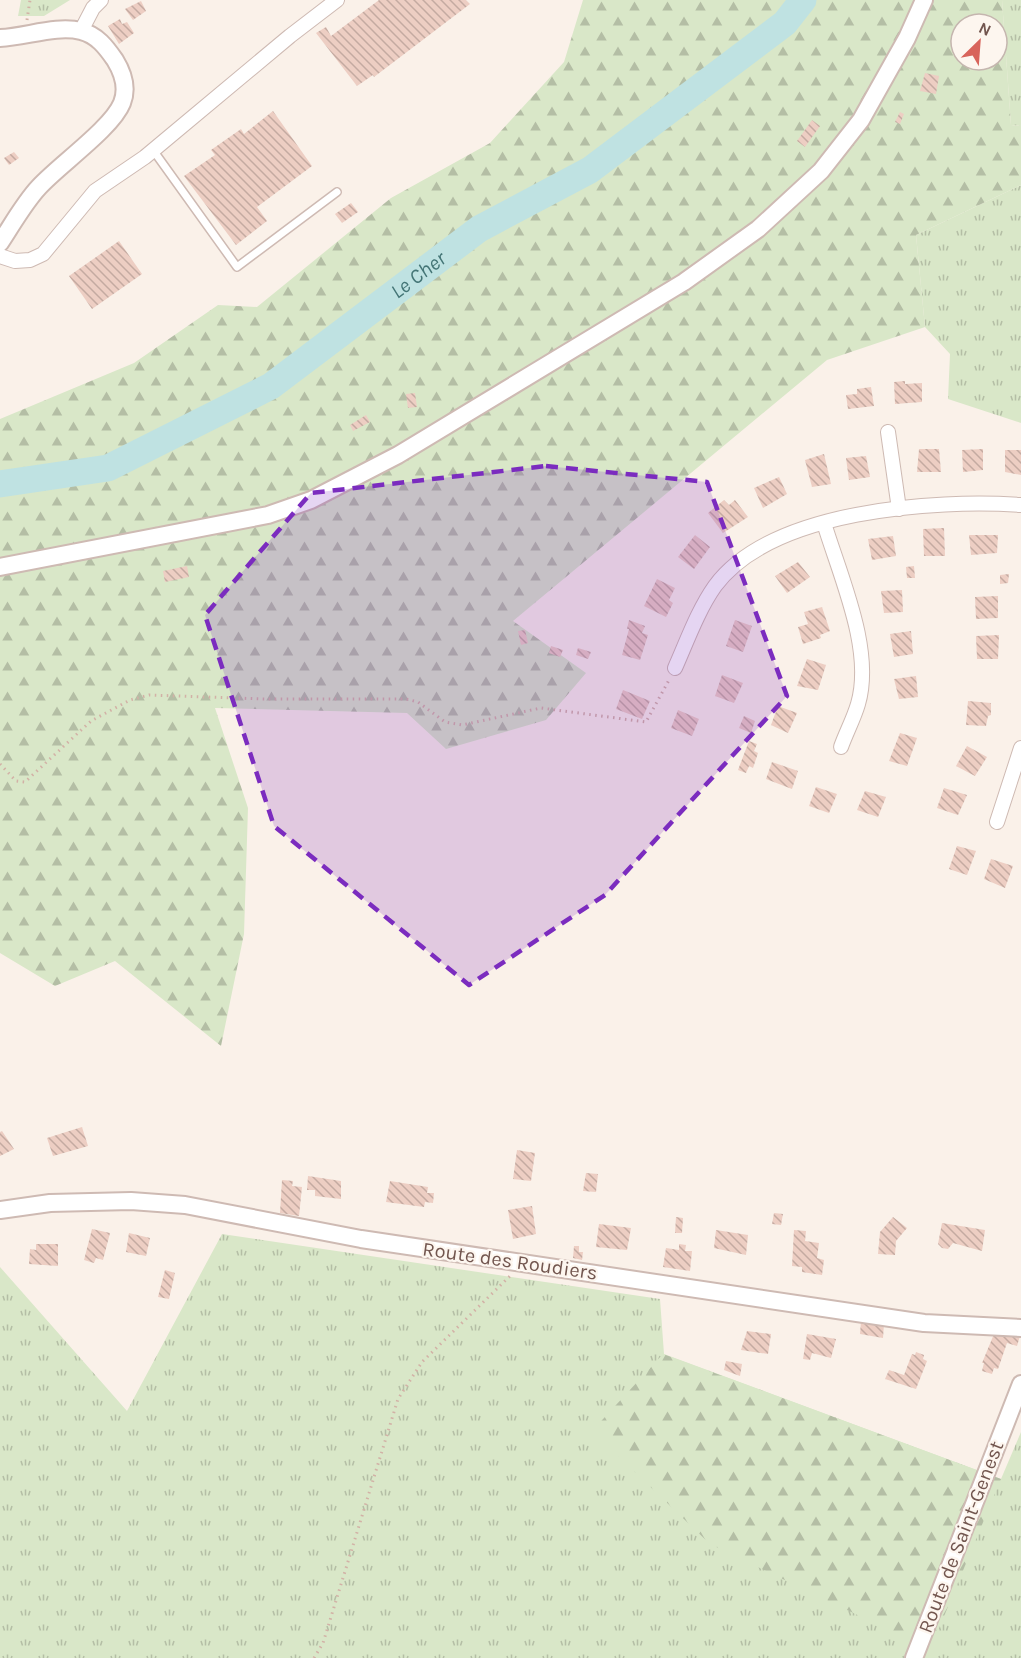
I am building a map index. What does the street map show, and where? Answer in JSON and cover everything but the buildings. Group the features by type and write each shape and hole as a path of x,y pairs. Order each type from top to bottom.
{"street":[{"path":"81,31 93,8 101,0"},
{"path":"0,256 15,261 30,260 43,254 95,191 153,150 337,0"},
{"path":"0,567 268,515 311,500 398,455 684,282 758,229 821,171 861,120 907,38 924,0"},
{"path":"0,38 63,29 81,31 104,45 123,76 125,90 122,104 111,120 37,189 0,243"},
{"path":"888,432 899,509"},
{"path":"675,668 700,613 716,586 749,554 783,537 857,514 983,502 1021,505"},
{"path":"824,524 860,644 862,671 858,702 841,747"},
{"path":"997,822 1021,748"},
{"name":"Route des Roudiers","path":"0,1210 50,1203 131,1201 185,1204 361,1239 924,1323 1021,1328"},
{"name":"Route de Saint-Genest","path":"914,1658 1021,1384"}],"lane":[{"path":"153,150 237,267 337,192"}],"path":[{"path":"0,764 16,781 25,782 91,720 130,700 149,695 263,699 406,699 418,702 445,722 462,725 542,708 646,723 675,668"},
{"path":"314,1658 323,1643 398,1399 422,1362 458,1324 505,1284 520,1262"}],"highlighted area":[{"path":"546,466 707,482 787,696 605,895 469,985 274,826 205,615 311,493"}],"green space":[{"path":"21,0 70,0 44,16 18,16"},
{"path":"583,0 1002,0 1003,12 949,12 949,72 1007,72 1011,125 1021,126 1021,185 916,235 925,327 827,360 513,621 586,673 546,720 446,749 407,713 215,708 248,808 244,934 221,1046 115,961 55,986 0,953 0,419 134,363 218,305 257,307 391,198 490,143 564,62"},
{"path":"1002,0 1021,0 1021,126 1011,125 1007,72 1009,72 1009,12 1003,12"},
{"path":"1021,185 1021,423 948,399 950,354 925,327 916,235"},
{"path":"222,1234 660,1299 664,1354 1001,1479 1021,1432 1021,1658 0,1658 0,1267 127,1411"},
{"path":"663,1354 1001,1479 930,1650 710,1544 592,1431"}],"waterway":[{"name":"Le Cher","path":"0,484 108,468 271,386 479,229 590,170 785,23 803,0"}]}
